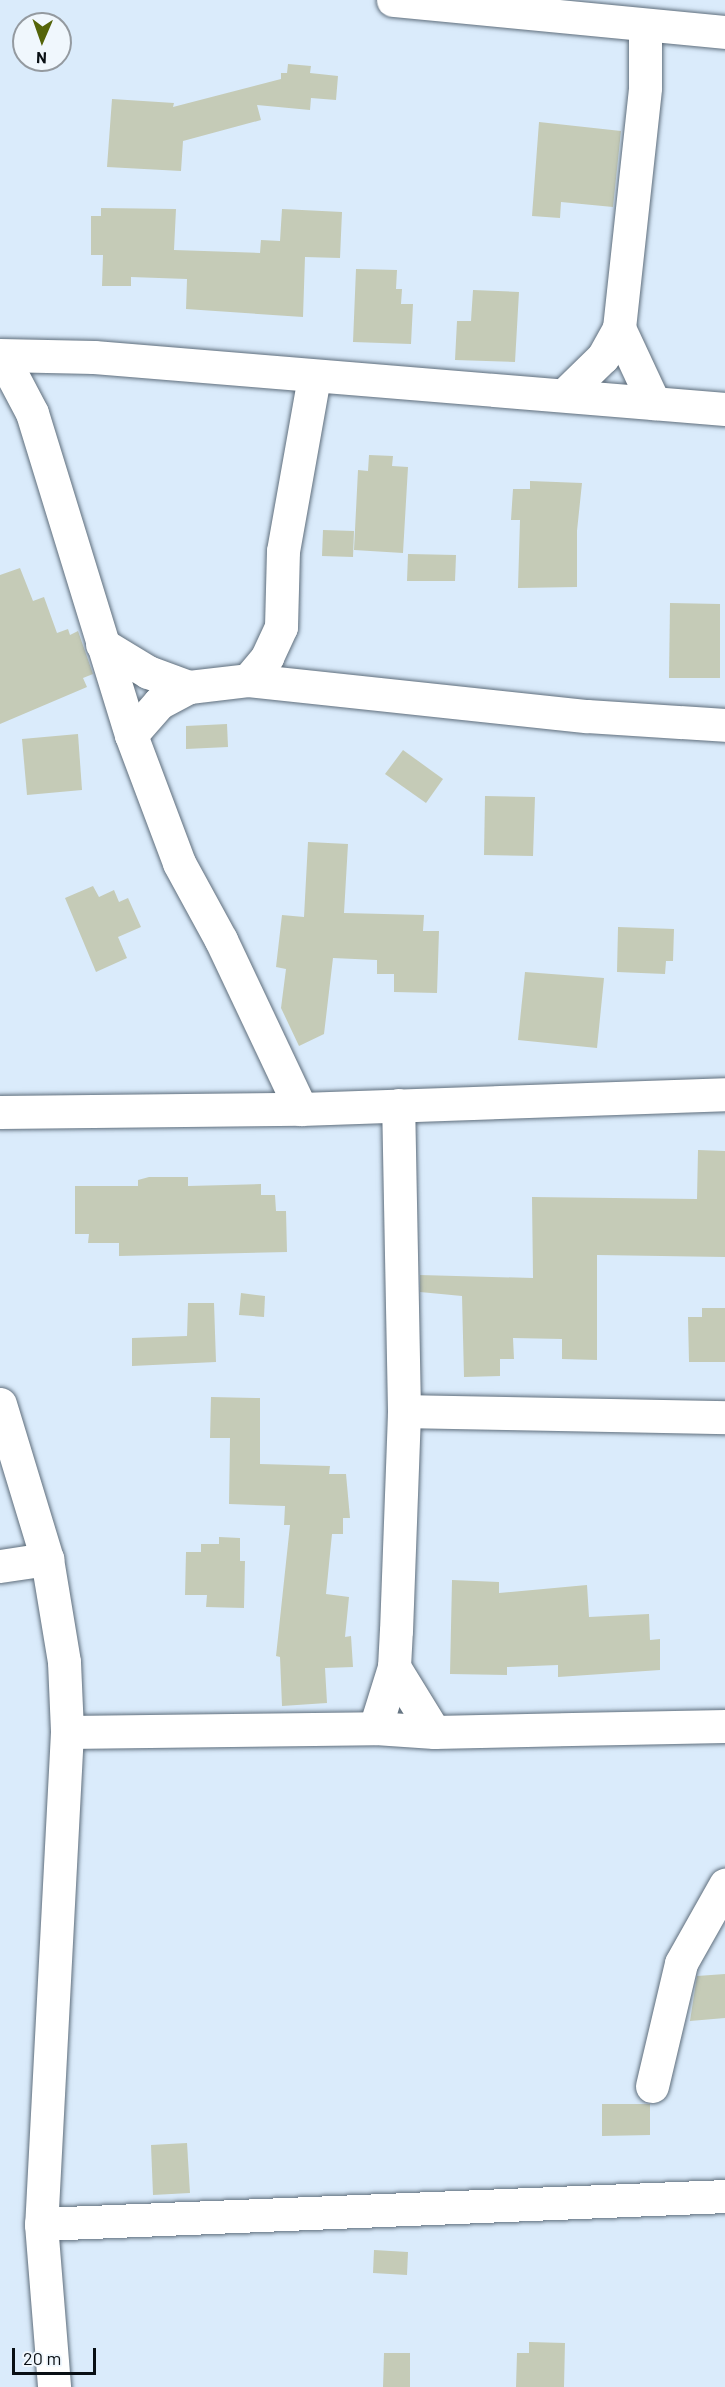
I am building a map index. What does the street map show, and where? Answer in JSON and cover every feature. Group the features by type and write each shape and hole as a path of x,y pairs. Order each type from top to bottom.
{"street":[{"path":"393,0 504,6 645,25 725,32"},
{"path":"564,395 603,357 619,328 645,87 645,25"},
{"path":"619,328 654,403"},
{"path":"302,1109 221,940 179,863 131,735 32,413 1,355 94,357 314,377 725,409"},
{"path":"248,680 267,657 281,627 283,551 314,377"},
{"path":"102,644 147,672 189,687"},
{"path":"131,735 159,703 189,687 248,680 575,715 725,724"},
{"path":"0,1112 302,1109 725,1094"},
{"path":"375,1728 394,1667 404,1411 398,1105"},
{"path":"0,1404 47,1559 64,1662 67,1732 41,2224 54,2387"},
{"path":"404,1411 725,1417"},
{"path":"0,1566 47,1559"},
{"path":"394,1667 434,1732"},
{"path":"67,1732 375,1728 434,1732 725,1726"},
{"path":"652,2086 681,1964 725,1885"},
{"path":"41,2224 725,2196"}],"building":[{"path":"288,64 311,66 310,73 338,76 336,100 311,98 310,110 257,105 261,120 183,141 181,171 107,167 112,99 174,103 173,107 281,79 281,73 287,73"},
{"path":"539,122 621,131 613,207 561,202 560,218 532,216"},
{"path":"101,208 176,209 174,250 260,253 261,240 280,241 282,209 342,212 340,258 305,257 303,317 186,309 187,279 131,277 131,286 102,286 103,255 91,255 91,216 101,216"},
{"path":"356,269 397,270 396,289 402,289 401,304 413,304 411,344 353,342"},
{"path":"473,290 519,292 515,362 455,360 457,321 471,321"},
{"path":"369,455 393,456 392,466 408,467 403,553 354,550 358,470 368,471"},
{"path":"530,481 582,483 577,531 577,587 518,588 520,520 511,520 513,489 530,489"},
{"path":"323,530 354,531 353,557 322,556"},
{"path":"408,554 456,555 455,581 407,581"},
{"path":"20,568 33,601 44,597 57,633 68,629 70,635 78,631 93,674 83,678 87,687 0,724 0,575"},
{"path":"670,603 720,604 720,678 669,678"},
{"path":"227,724 228,747 186,749 186,726"},
{"path":"78,734 82,790 27,795 22,739"},
{"path":"403,750 443,779 426,803 385,774"},
{"path":"485,796 535,797 533,856 484,855"},
{"path":"308,842 348,844 344,913 424,915 423,931 439,931 437,993 394,992 394,974 377,974 377,960 333,958 324,1034 299,1046 281,1008 286,969 276,967 282,915 304,917"},
{"path":"93,886 99,897 114,890 119,902 128,898 141,927 118,937 127,958 96,972 65,898"},
{"path":"618,927 674,929 673,961 666,961 665,974 617,972"},
{"path":"525,972 604,978 597,1048 518,1040"},
{"path":"698,1150 725,1151 725,1257 597,1255 597,1360 562,1359 562,1339 513,1338 514,1359 500,1359 500,1376 464,1377 462,1296 420,1292 420,1275 533,1278 532,1197 697,1199"},
{"path":"149,1177 188,1177 188,1186 261,1184 261,1195 275,1195 276,1211 286,1211 287,1252 119,1256 119,1243 88,1243 89,1234 75,1234 75,1186 138,1186 138,1180"},
{"path":"241,1293 265,1296 264,1317 239,1315"},
{"path":"188,1303 214,1303 216,1362 132,1366 132,1338 187,1336"},
{"path":"702,1308 725,1308 725,1362 689,1362 688,1317 702,1317"},
{"path":"211,1397 260,1398 260,1464 330,1466 329,1474 346,1474 350,1518 343,1518 343,1534 332,1534 326,1594 349,1597 345,1637 351,1636 353,1667 325,1668 327,1703 282,1706 280,1657 276,1656 290,1525 284,1525 285,1506 229,1504 230,1438 210,1438"},
{"path":"219,1537 240,1538 240,1561 245,1561 244,1608 206,1607 207,1595 185,1595 186,1552 201,1552 201,1544 219,1544"},
{"path":"452,1580 499,1582 499,1593 587,1585 589,1617 649,1614 650,1640 660,1639 660,1670 558,1677 558,1665 507,1667 507,1675 450,1674"},
{"path":"725,1974 725,2018 690,2021 697,1976"},
{"path":"602,2104 650,2104 650,2135 602,2136"},
{"path":"187,2143 190,2193 153,2195 151,2145"},
{"path":"374,2250 408,2252 407,2275 373,2273"},
{"path":"529,2342 565,2343 564,2387 516,2387 517,2353 529,2353"},
{"path":"384,2353 410,2353 410,2387 383,2387"}]}
